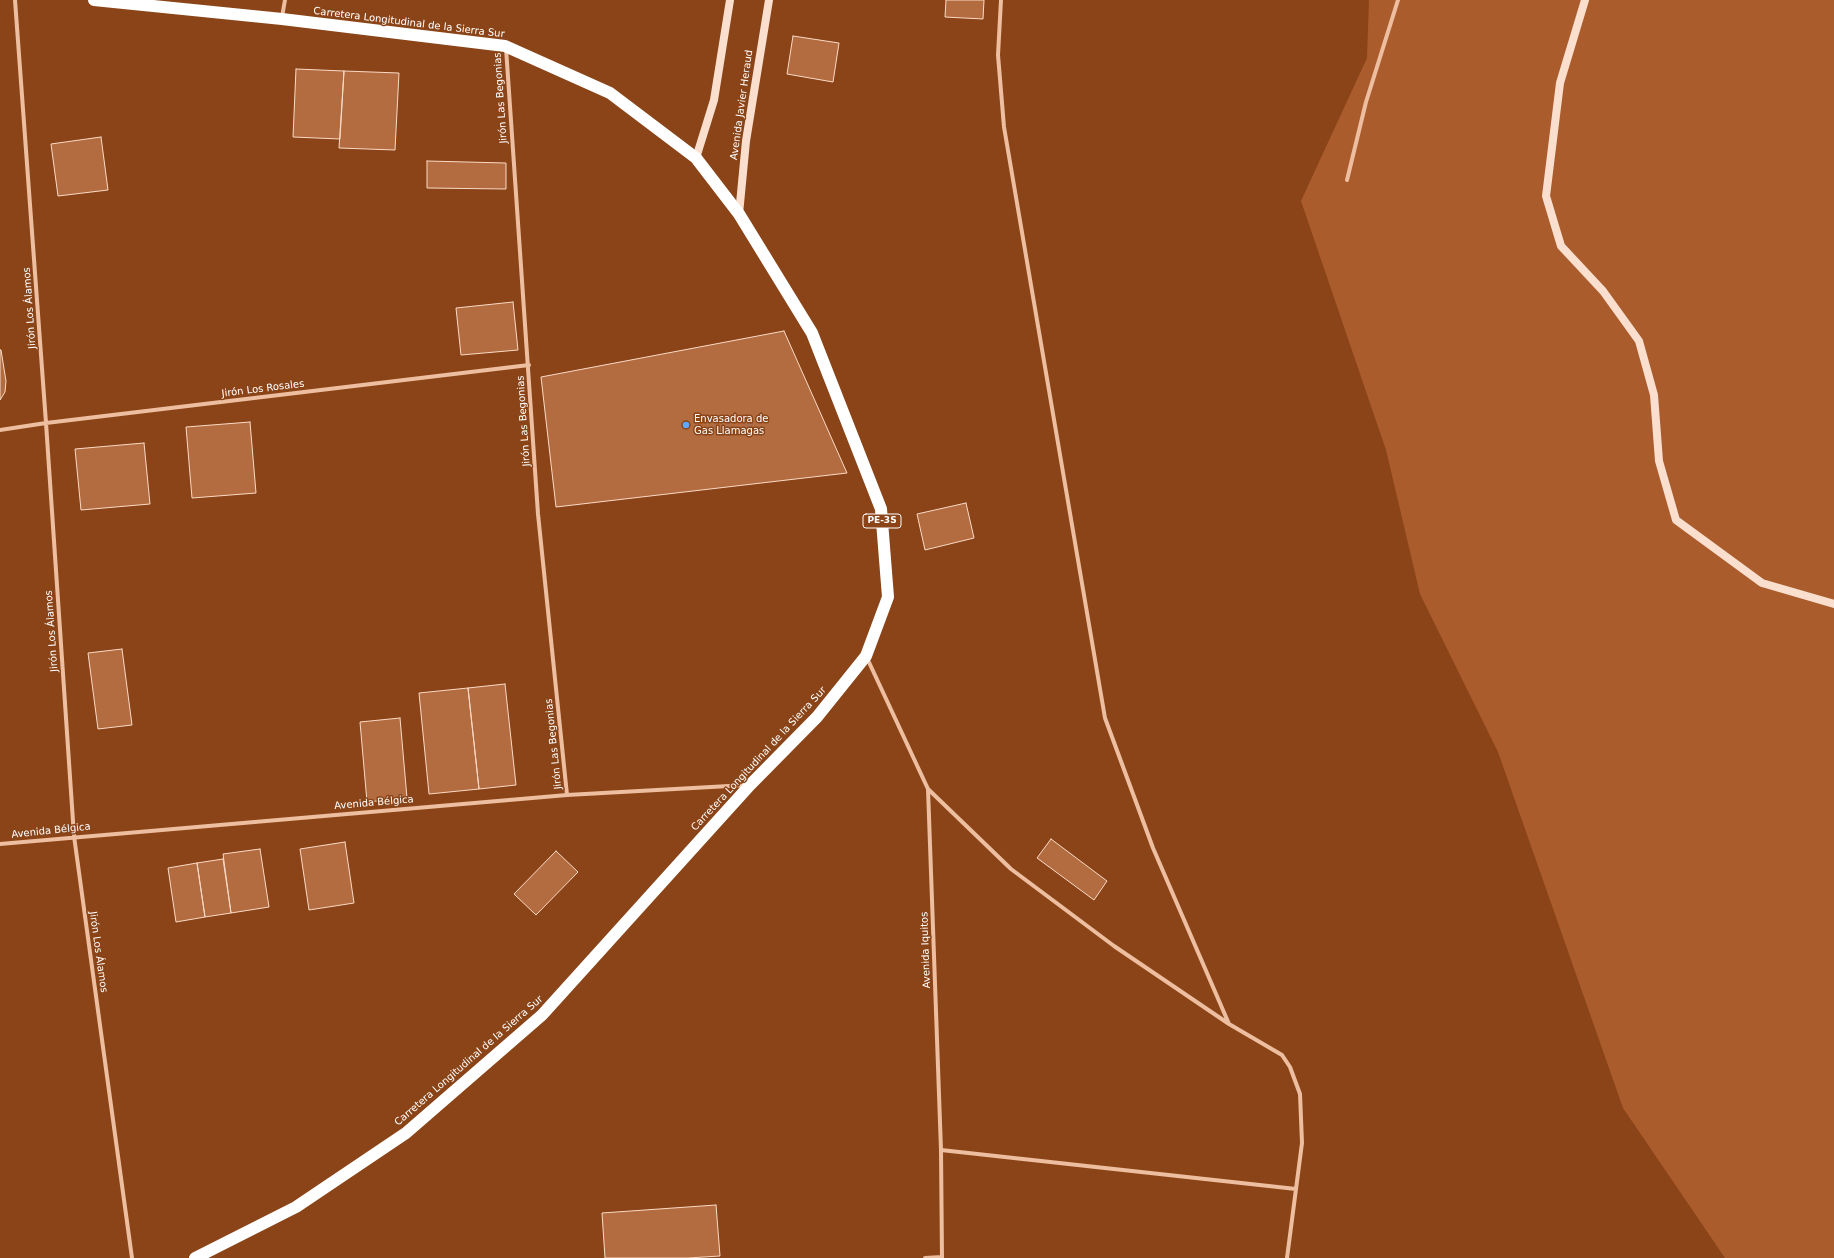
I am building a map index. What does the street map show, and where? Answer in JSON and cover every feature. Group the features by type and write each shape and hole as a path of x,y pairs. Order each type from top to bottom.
{"highway":[{"name":"Carretera Longitudinal de la Sierra Sur","path":"94,0 505,46 610,93 696,158 739,214 812,333 881,509 888,597 866,656 817,717 750,784 542,1016 406,1133 296,1207 196,1258"}],"main road":[{"path":"696,158 714,100 730,0"},
{"name":"Avenida Javier Heraud","path":"739,214 746,141 769,0"},
{"path":"1586,0 1560,83 1546,196 1561,246 1604,291 1640,340 1654,395 1659,461 1676,520 1762,583 1834,604"}],"street":[{"name":"Jirón Los Álamos","path":"15,0 74,836 132,1258"},
{"path":"282,20 284,0"},
{"path":"1001,0 998,55 1004,127 1026,262 1106,718 1153,848 1228,1024"},
{"path":"1347,180 1366,102 1398,0"},
{"name":"Jirón Las Begonias","path":"505,46 529,365 538,514 567,795"},
{"name":"Jirón Los Rosales","path":"0,430 46,423 529,365"},
{"name":"Avenida Iquitos","path":"866,656 928,789 941,1150 942,1257"},
{"name":"Avenida Bélgica","path":"0,844 74,836 567,795 750,784"},
{"path":"928,789 1011,868 1114,946 1228,1024 1282,1055 1290,1068 1300,1094 1302,1143 1287,1258"},
{"path":"941,1150 1296,1189"},
{"path":"925,1258 942,1257"}],"shaded area":[{"path":"1369,0 1834,0 1834,1258 1725,1258 1623,1108 1498,752 1420,594 1386,450 1301,201 1367,58"}],"building":[{"path":"946,0 984,0 983,19 945,17"},
{"path":"793,36 839,43 833,82 787,74"},
{"path":"296,69 344,71 340,139 293,137"},
{"path":"344,71 399,73 395,150 339,148"},
{"path":"101,137 108,190 58,196 51,144"},
{"path":"427,161 506,163 506,189 427,188"},
{"path":"513,302 518,350 461,355 456,308"},
{"name":"Envasadora de Gas Llamagas","path":"784,331 847,473 556,507 541,377"},
{"path":"0,350 6,381 5,392 0,400"},
{"path":"250,422 256,493 192,498 186,427"},
{"path":"144,443 150,504 81,510 75,449"},
{"path":"966,503 974,538 925,550 917,514"},
{"path":"122,649 132,725 98,729 88,653"},
{"path":"505,684 516,785 479,789 468,688"},
{"path":"468,688 479,789 429,794 419,693"},
{"path":"400,718 407,798 367,802 360,722"},
{"path":"1051,839 1107,881 1094,900 1037,858"},
{"path":"345,842 354,903 309,910 300,849"},
{"path":"260,849 269,907 231,913 223,854"},
{"path":"556,851 578,872 536,915 514,894"},
{"path":"223,859 231,913 205,917 197,863"},
{"path":"197,863 205,917 176,922 168,868"},
{"path":"716,1205 720,1256 688,1258 605,1258 602,1213"}],"place":[{"name":"Envasadora de Gas Llamagas","path":"686,425"}]}
